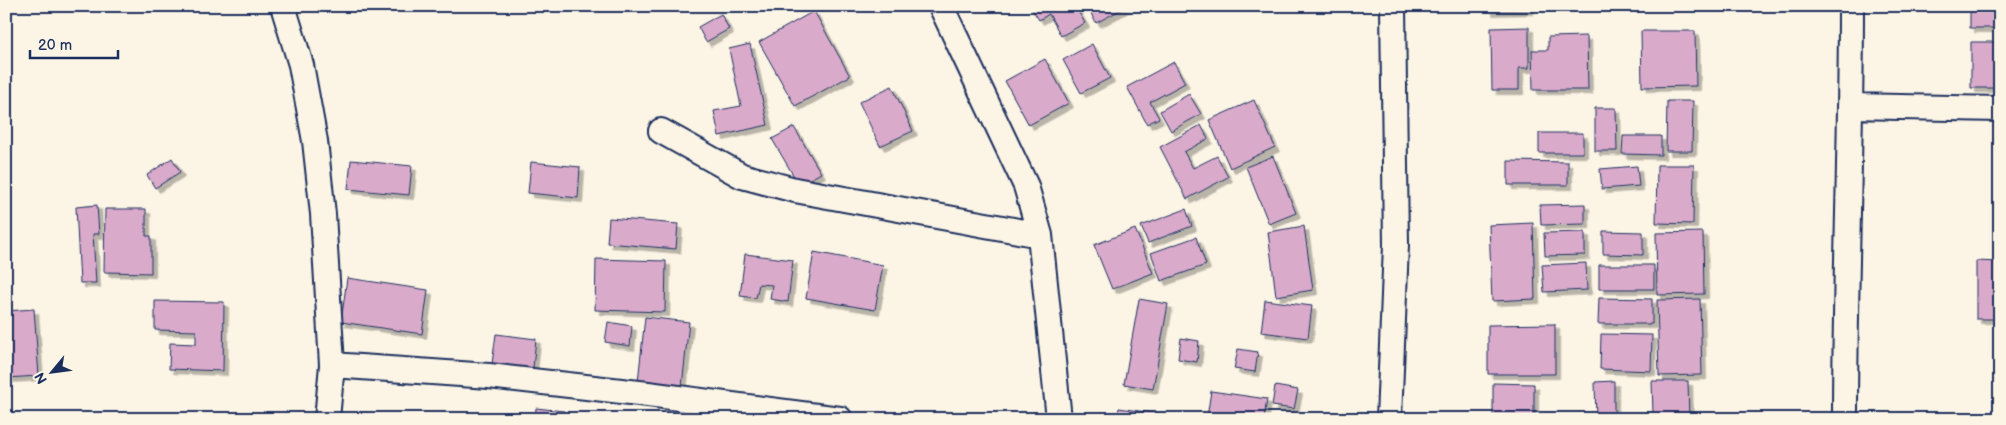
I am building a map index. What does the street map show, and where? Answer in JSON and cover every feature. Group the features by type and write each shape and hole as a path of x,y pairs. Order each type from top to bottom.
{"street":[{"path":"282,6 301,65 315,141 323,214 332,365 327,419"},
{"path":"941,6 1026,186 1040,235 1059,419"},
{"path":"1389,419 1396,245 1393,6"},
{"path":"1845,419 1851,6"},
{"path":"1851,106 2000,109"},
{"path":"661,131 742,176 795,190 1040,235"},
{"path":"332,365 498,377 840,419"}],"building":[{"path":"1030,6 1075,6 1085,23 1061,36 1049,14 1039,20"},
{"path":"1087,6 1128,6 1096,23"},
{"path":"1488,6 1529,6 1529,10 1488,11"},
{"path":"1970,6 2000,6 2000,28 1970,28"},
{"path":"814,11 850,76 795,106 759,42"},
{"path":"721,14 729,29 706,42 698,27"},
{"path":"1529,27 1529,68 1519,68 1519,90 1492,90 1491,28"},
{"path":"1641,31 1695,31 1696,86 1642,87"},
{"path":"1587,36 1588,90 1533,90 1532,50 1548,50 1548,37"},
{"path":"1971,42 2000,42 2000,88 1971,88"},
{"path":"750,44 768,125 719,136 714,111 741,106 729,49"},
{"path":"1092,44 1110,78 1081,93 1063,60"},
{"path":"1045,59 1069,103 1029,125 1005,81"},
{"path":"1174,62 1185,83 1150,102 1159,118 1147,124 1127,87"},
{"path":"892,86 913,131 880,146 859,102"},
{"path":"1189,94 1201,114 1171,131 1160,111"},
{"path":"1254,100 1275,147 1230,168 1209,120"},
{"path":"1667,101 1693,101 1692,151 1666,151"},
{"path":"1595,108 1616,108 1617,151 1595,151"},
{"path":"1201,125 1208,139 1184,152 1193,168 1217,156 1228,177 1187,199 1160,147"},
{"path":"794,127 821,173 799,185 772,139"},
{"path":"1539,133 1583,133 1583,153 1539,153"},
{"path":"1623,136 1661,136 1661,155 1622,154"},
{"path":"1273,156 1296,213 1269,224 1246,167"},
{"path":"172,158 180,172 155,188 147,175"},
{"path":"351,160 412,166 409,195 348,189"},
{"path":"1508,161 1568,162 1568,185 1508,185"},
{"path":"531,162 580,167 578,198 528,193"},
{"path":"1657,165 1694,165 1693,224 1656,223"},
{"path":"1637,166 1639,186 1602,189 1600,169"},
{"path":"1585,204 1585,224 1541,225 1540,205"},
{"path":"97,205 99,234 93,234 96,283 80,283 76,207"},
{"path":"105,209 146,209 146,236 151,236 151,273 104,272"},
{"path":"1186,209 1192,226 1148,243 1141,226"},
{"path":"609,218 678,224 676,249 607,243"},
{"path":"1533,223 1535,299 1492,301 1489,225"},
{"path":"1304,226 1313,290 1276,296 1268,232"},
{"path":"1135,229 1153,273 1112,289 1094,245"},
{"path":"1603,231 1643,232 1643,255 1603,254"},
{"path":"1585,232 1585,255 1545,256 1544,233"},
{"path":"1703,232 1704,294 1657,295 1656,233"},
{"path":"1196,237 1206,265 1161,281 1151,253"},
{"path":"814,252 883,265 875,310 806,298"},
{"path":"745,254 793,260 788,302 770,299 772,285 759,284 756,298 740,296"},
{"path":"596,259 666,261 665,312 595,310"},
{"path":"1976,261 2000,262 2000,319 1976,319"},
{"path":"1586,263 1587,290 1544,292 1542,265"},
{"path":"1599,265 1654,265 1654,289 1599,289"},
{"path":"347,278 428,290 422,334 341,322"},
{"path":"1599,298 1652,299 1652,324 1598,324"},
{"path":"1139,299 1168,304 1153,389 1124,384"},
{"path":"1700,299 1702,375 1659,376 1657,300"},
{"path":"1265,300 1312,306 1308,338 1261,332"},
{"path":"155,301 224,302 223,371 169,369 170,343 196,344 196,331 155,330"},
{"path":"34,309 39,376 6,378 6,311"},
{"path":"645,317 689,322 681,396 637,391"},
{"path":"608,322 632,326 630,346 605,342"},
{"path":"1555,324 1555,374 1488,374 1488,325"},
{"path":"496,334 536,339 532,377 491,371"},
{"path":"1601,334 1652,335 1651,371 1600,369"},
{"path":"1181,338 1199,341 1197,362 1178,359"},
{"path":"1238,349 1258,352 1255,372 1234,369"},
{"path":"1614,381 1614,415 1653,414 1652,381 1688,381 1689,419 1596,419 1595,382"},
{"path":"1493,383 1534,384 1534,419 1493,419"},
{"path":"1275,386 1298,390 1294,409 1272,406"},
{"path":"1211,391 1267,399 1264,419 1220,419 1207,417"},
{"path":"536,408 564,411 563,419 535,419"},
{"path":"1119,408 1192,419 1117,419"}]}
